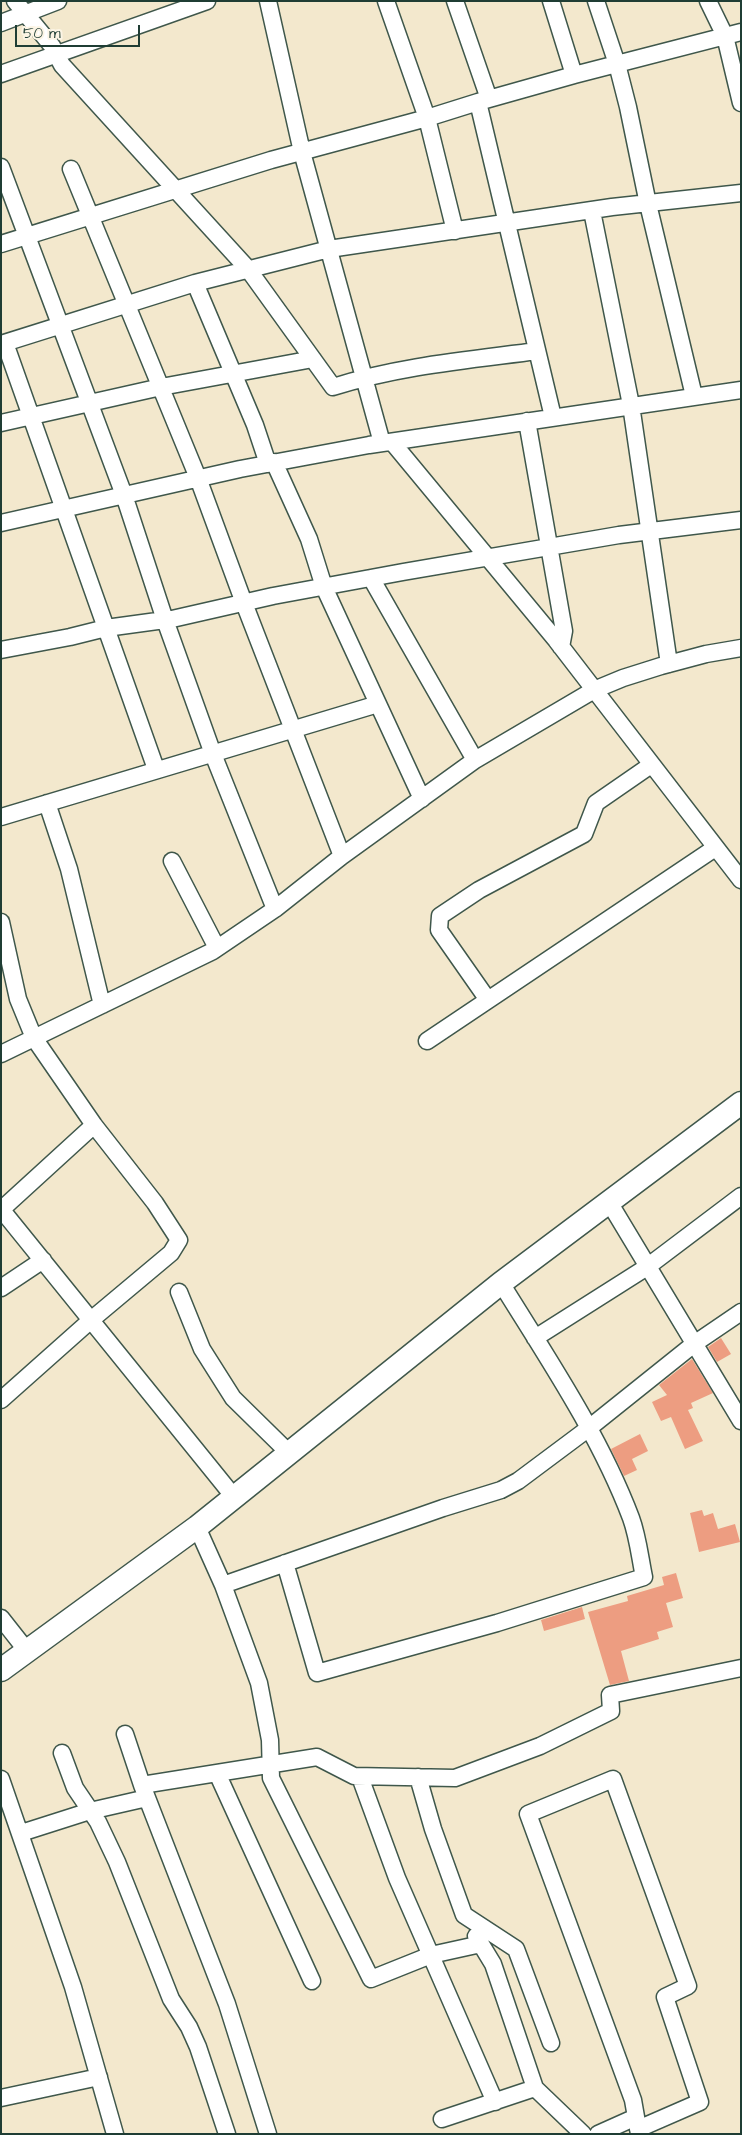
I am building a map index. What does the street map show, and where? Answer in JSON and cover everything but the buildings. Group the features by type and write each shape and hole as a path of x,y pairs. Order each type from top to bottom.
{"street":[{"path":"1,23 21,8 58,1"},
{"path":"1,74 207,1"},
{"path":"268,1 302,152 364,377 387,443 487,557 562,648 741,880"},
{"path":"386,1 427,118 455,231"},
{"path":"455,1 484,100 507,224 553,417"},
{"path":"552,1 574,75"},
{"path":"596,1 617,64 628,107 648,204 694,396"},
{"path":"708,1 733,34 741,103"},
{"path":"21,8 52,46 62,65 248,270 333,387 364,377 446,362 537,351"},
{"path":"1,244 175,188 574,75 733,34"},
{"path":"1,168 124,495 165,620 213,754 275,909"},
{"path":"71,169 198,478 244,603 342,856"},
{"path":"156,769 31,417 3,344 195,283 329,249 592,211 741,193"},
{"path":"592,211 631,405 669,664"},
{"path":"195,283 271,463 309,539 324,587 422,799"},
{"path":"1,422 232,372 312,359"},
{"path":"1,523 271,463 527,421 741,390"},
{"path":"527,421 564,632 562,648"},
{"path":"1,650 106,628 165,620 324,587 487,557 741,520"},
{"path":"371,578 475,760"},
{"path":"1,1054 217,948 275,909 342,856 475,760 594,690 623,678 669,664 706,654 741,648"},
{"path":"1,817 378,704"},
{"path":"488,1000 439,930 440,916 479,890 584,834 596,804 651,765"},
{"path":"46,803 69,869 102,1005"},
{"path":"427,1041 715,848"},
{"path":"172,861 217,948"},
{"path":"1,922 18,999 34,1038 94,1125 155,1203 179,1240 171,1253 91,1320 1,1400"},
{"path":"1,1670 197,1527 501,1282 741,1104"},
{"path":"94,1125 2,1209 234,1497"},
{"path":"535,1338 647,1267 741,1196"},
{"path":"609,1202 741,1421"},
{"path":"1,1288 43,1260"},
{"path":"285,1563 317,1673 487,1626 644,1578 631,1520 589,1428 501,1282"},
{"path":"179,1292 202,1349 232,1398 290,1453"},
{"path":"224,1585 443,1508 501,1490 518,1480 589,1428 694,1344 741,1312"},
{"path":"197,1527 224,1585 259,1683 270,1740 271,1778 371,1980 431,1955 481,1944"},
{"path":"1,1618 27,1651"},
{"path":"21,1833 144,1791 217,1774 318,1758 354,1776 455,1778 540,1746 611,1711 610,1695 741,1668"},
{"path":"125,1734 144,1791 227,2004 268,2134"},
{"path":"62,1752 75,1788 98,1822 117,1862 171,1999 189,2027 198,2047 227,2134"},
{"path":"217,1774 312,1981"},
{"path":"360,1776 397,1878 495,2102"},
{"path":"418,1777 433,1829 464,1915 493,1964 535,2088 583,2134"},
{"path":"1,1779 72,1987 115,2134"},
{"path":"598,2134 638,2127 700,2102 665,1997 688,1986 613,1779 528,1814 633,2100 638,2127"},
{"path":"464,1915 516,1949 551,2043"},
{"path":"1,2098 98,2077"},
{"path":"442,2119 535,2088"}]}
